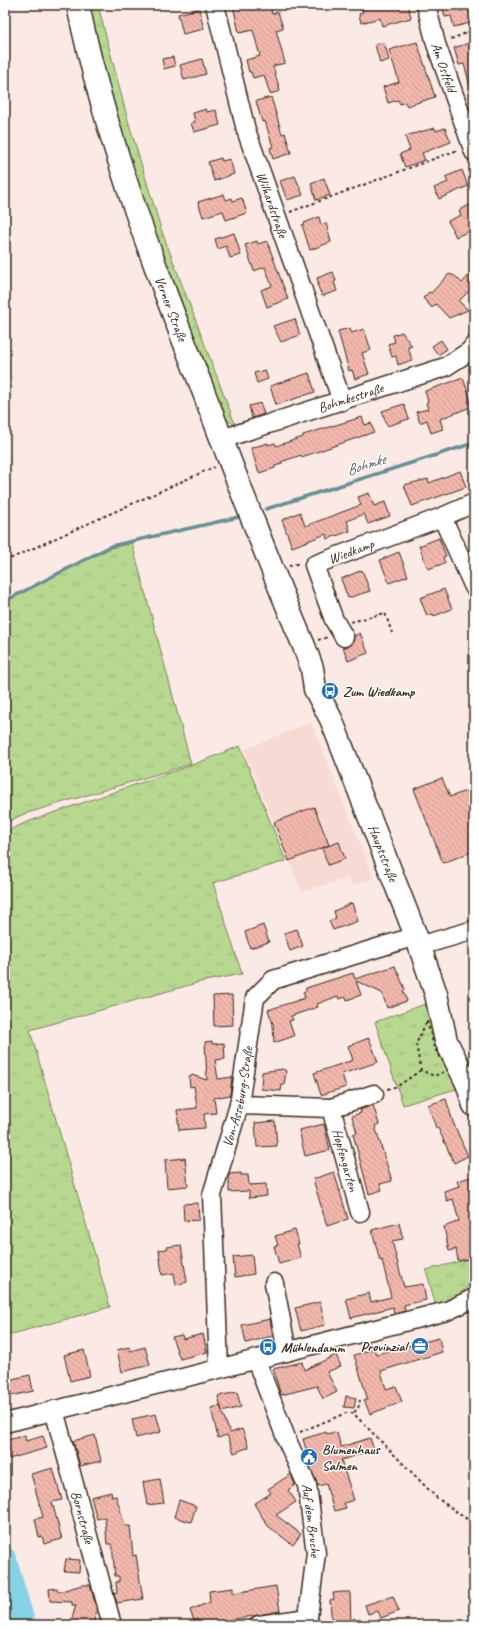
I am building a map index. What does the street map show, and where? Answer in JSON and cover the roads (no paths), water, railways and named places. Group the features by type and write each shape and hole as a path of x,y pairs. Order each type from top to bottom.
{"main road":[{"name":"Verner Straße","path":"78,5 88,51 118,157 153,262 286,604"},
{"name":"Hauptstraße","path":"286,604 312,668 316,688 331,718 417,941 436,994 446,1041 467,1083 474,1105"}],"street":[{"name":"Wilhardstraße","path":"215,5 246,130 342,401"},
{"name":"Am Ostfeld","path":"426,5 436,44 473,148"},
{"name":"Bohmkestraße","path":"222,439 445,367 474,346"},
{"name":"Wiedkamp","path":"339,627 314,565 442,517 474,503"},
{"path":"442,517 474,587"},
{"name":"Von-Asseburg-Straße","path":"219,1368 212,1195 240,1105 255,998 273,980 417,941 474,930"},
{"path":"240,1105 331,1108 374,1094"},
{"name":"Hopfengarten","path":"331,1108 360,1212"},
{"path":"274,1283 287,1352"},
{"path":"5,1423 447,1311 474,1298"},
{"name":"Auf dem Bruche","path":"256,1360 286,1438 307,1485 316,1553 308,1622 259,1625"},
{"name":"Bornstraße","path":"54,1410 112,1625"}],"waterway":[{"name":"Bohmke","path":"266,509 474,443"},
{"path":"5,601 111,546 239,517"},
{"path":"5,1558 25,1625"}],"place":[{"name":"Zum Wiedkamp","path":"330,691"},
{"name":"Provinzial","path":"420,1346"},
{"name":"Mühlendamm","path":"268,1347"},
{"name":"Blumenhaus Salmen","path":"309,1457"}]}
